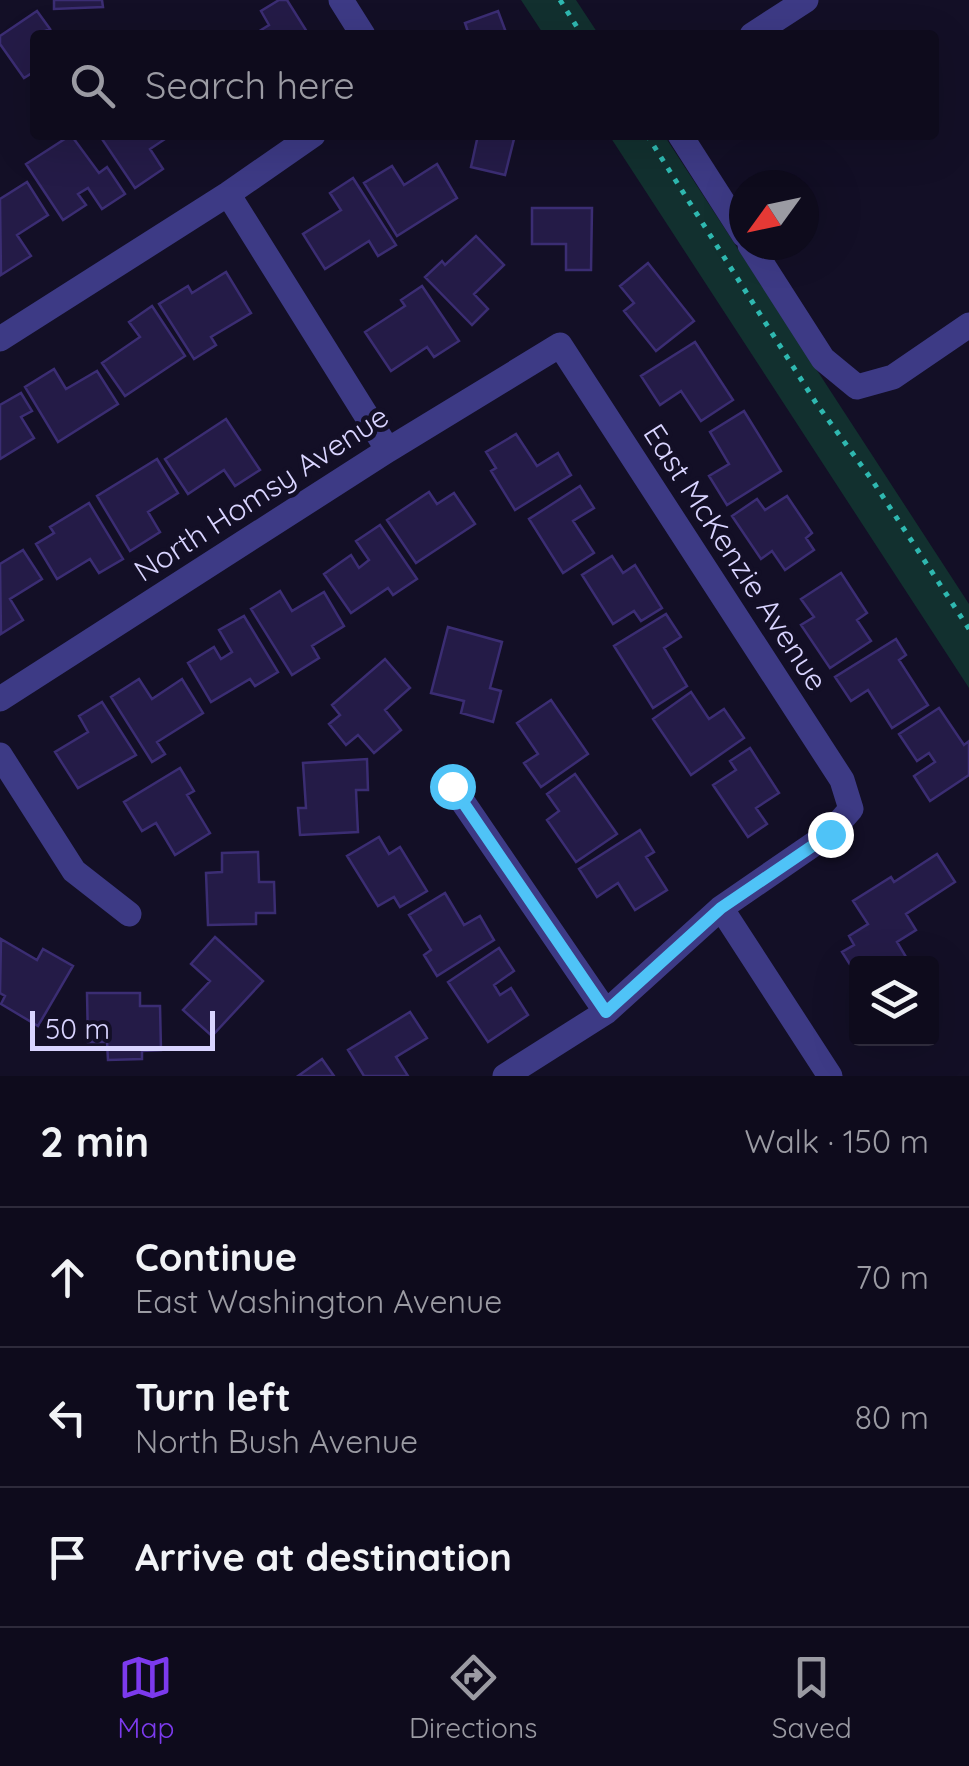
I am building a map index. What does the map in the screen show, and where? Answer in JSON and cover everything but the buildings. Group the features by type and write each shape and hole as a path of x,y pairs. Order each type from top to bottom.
{"street":[{"path":"341,0 360,30"},
{"path":"760,30 806,0"},
{"path":"0,339 306,140"},
{"path":"683,140 729,212"},
{"path":"228,194 388,450"},
{"path":"760,260 823,359 857,387 893,376 969,325"},
{"name":"North Homsy Avenue","path":"0,699 388,450 560,346"},
{"name":"East McKenzie Avenue","path":"560,346 842,780 851,808 830,834 721,908"},
{"path":"0,755 74,871 129,914"},
{"path":"452,786 606,1012"},
{"path":"504,1076 606,1012 721,908 830,1076"}],"path":[{"path":"560,0 579,30"},
{"path":"650,140 816,403 880,492 969,629"}],"green space":[{"path":"521,0 576,0 596,30 541,30"},
{"path":"612,140 667,140 729,235 729,260 745,260 969,604 969,688"}],"route":[{"path":"452,786 606,1012 721,908 830,834"}]}
